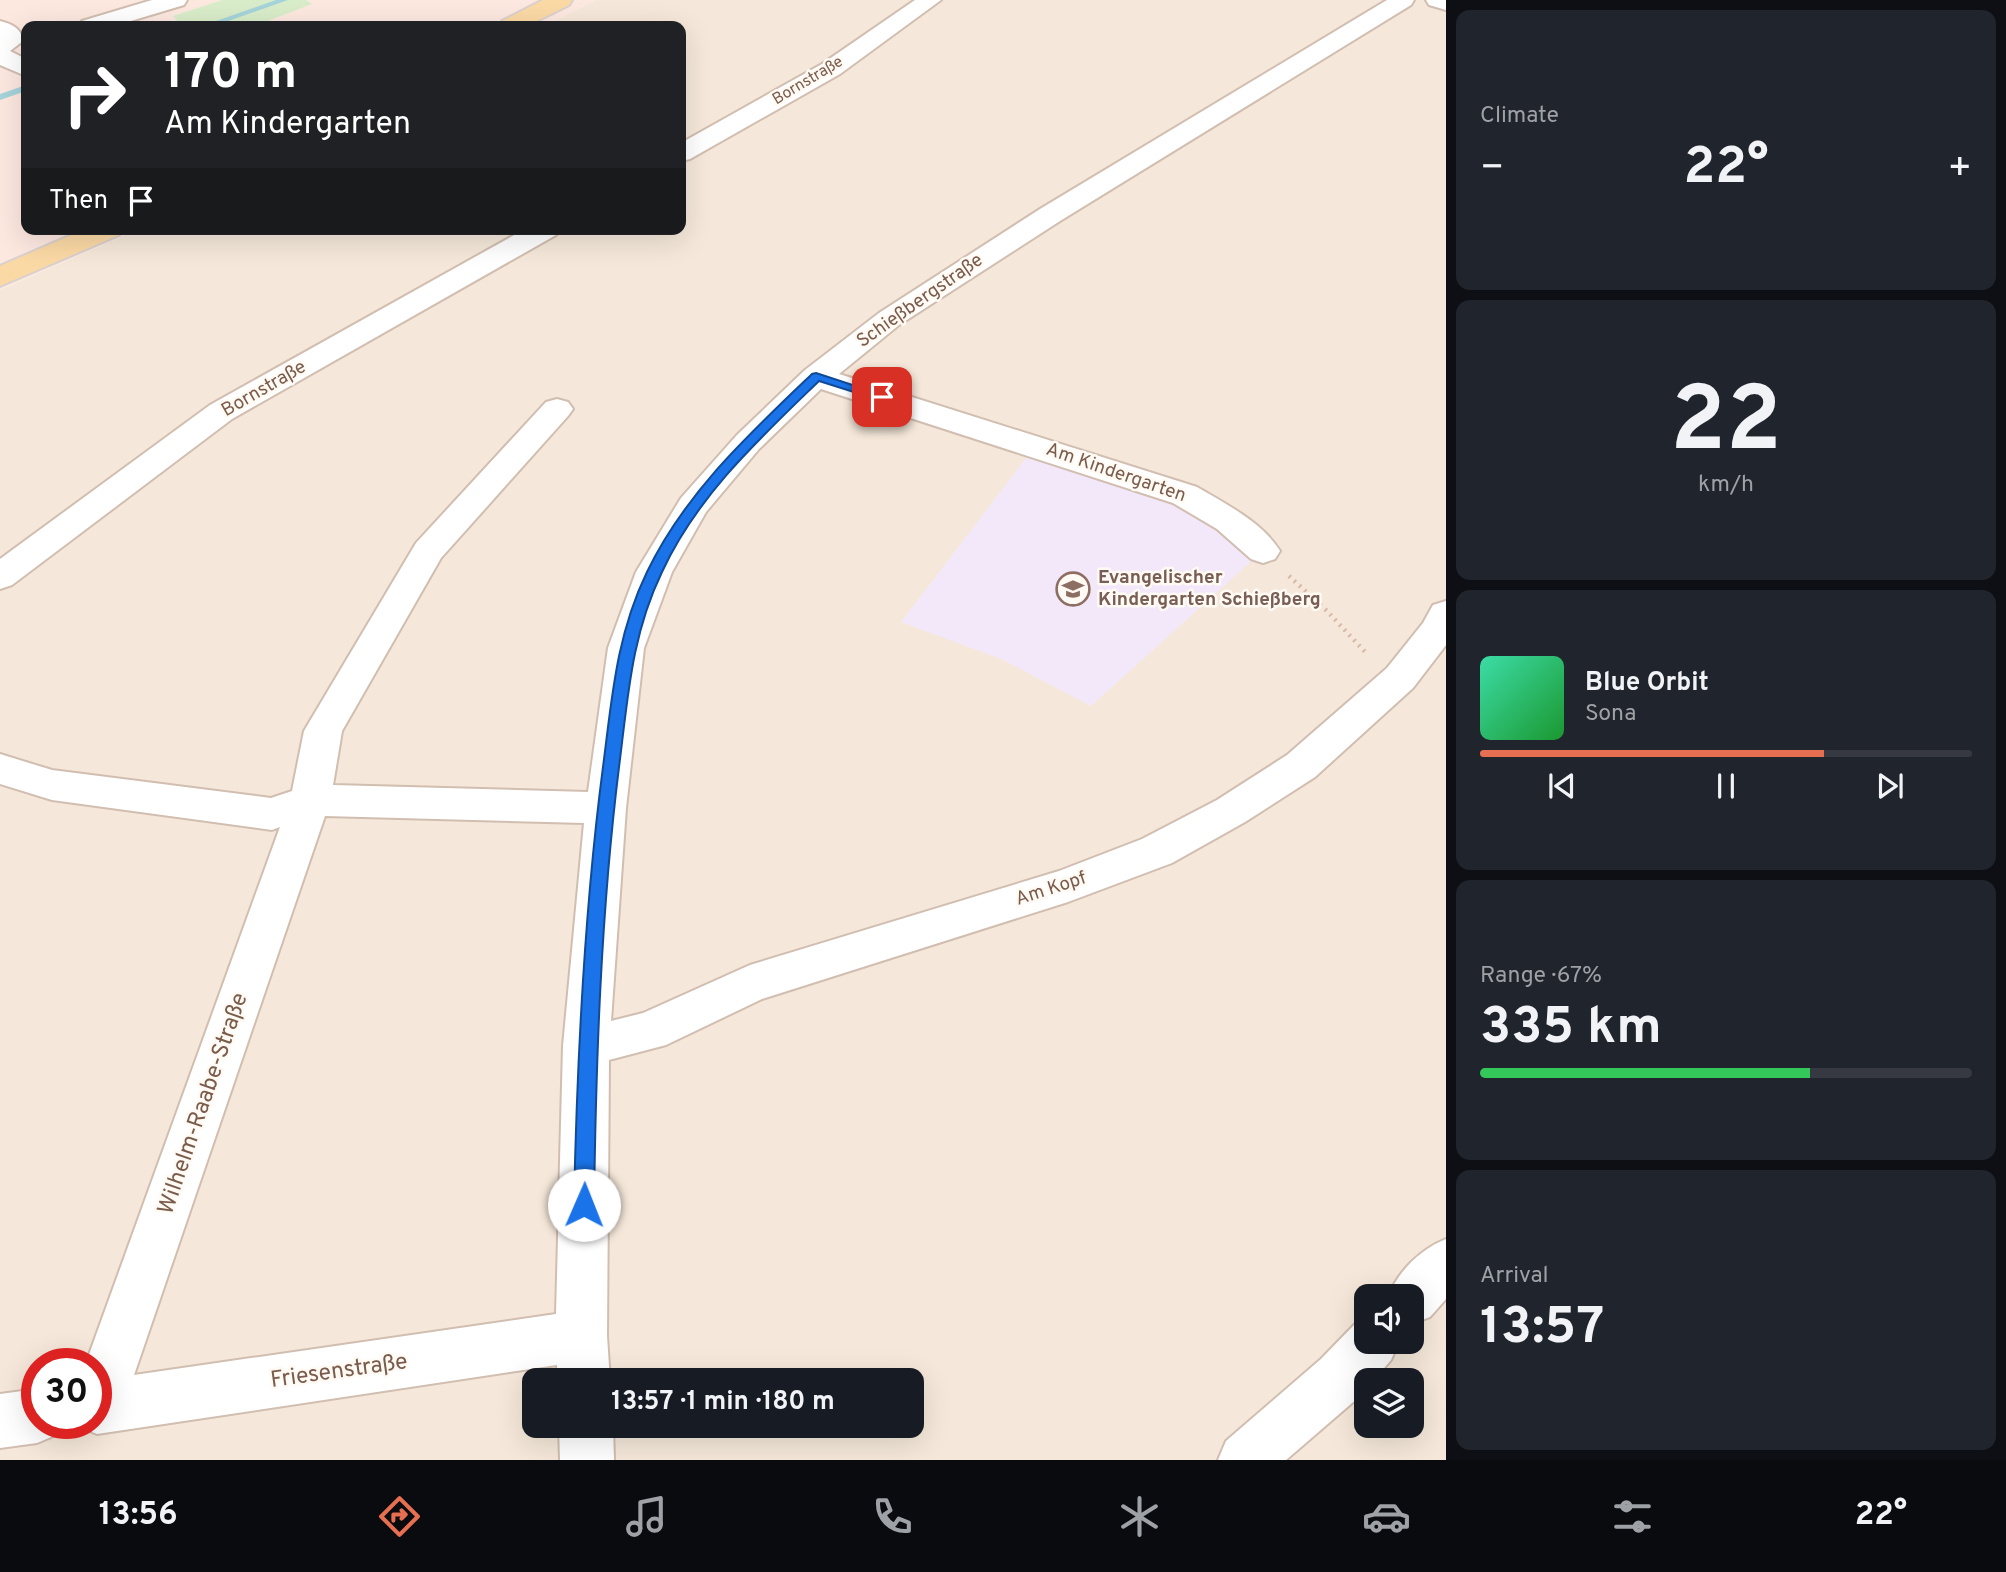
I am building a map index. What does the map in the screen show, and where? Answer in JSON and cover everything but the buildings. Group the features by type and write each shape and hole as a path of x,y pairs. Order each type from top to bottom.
{"main road":[{"path":"520,21 561,0"},
{"path":"0,277 95,235"}],"street":[{"path":"107,21 176,0"},
{"name":"Bornstraße","path":"686,150 831,69 930,0"},
{"name":"Schießbergstraße","path":"583,1359 586,1046 606,808 626,648 654,572 693,506 748,442 816,377 890,319 946,281 1403,0"},
{"path":"1437,0 1446,3"},
{"path":"0,28 10,34 11,41 1,53"},
{"path":"1,53 21,48"},
{"path":"1,53 21,66"},
{"name":"Bornstraße","path":"0,577 222,412 535,235"},
{"name":"Am Kindergarten","path":"816,377 1185,495 1229,521 1263,551"},
{"name":"Wilhelm-Raabe-Straße","path":"112,1362 310,800 323,732 428,551 557,410"},
{"name":"Am Kopf","path":"586,1046 650,1031 750,984 1068,885 1157,851 1231,811 1301,766 1362,715 1400,678 1438,630 1446,614"},
{"path":"0,769 52,785 272,814 310,800 606,808"},
{"path":"1424,1287 1446,1263"},
{"path":"1245,1460 1340,1378 1362,1354"},
{"name":"Friesenstraße","path":"112,1405 583,1359"},
{"path":"0,1421 21,1418"},
{"path":"586,1438 587,1460"}],"path":[{"path":"1263,551 1327,611 1374,662 1400,678"}],"shaded area":[{"path":"0,0 222,0 174,16 178,19 172,21 21,21 21,235 125,235 0,290"},
{"path":"306,0 595,0 555,21 268,21 311,4"},
{"path":"595,0 1446,0 1446,1460 0,1460 0,290 125,235 686,235 686,21 555,21"},
{"name":"Evangelischer Kindergarten Schießberg","path":"1030,453 1142,488 1189,511 1257,556 1091,706 1001,659 901,622"}],"green space":[{"path":"222,0 306,0 312,4 268,21 174,21 177,20 173,16"}],"waterway":[{"path":"221,21 284,0"},
{"path":"0,97 21,90"}],"place":[{"name":"Evangelischer Kindergarten Schießberg","path":"1073,589"}],"route":[{"path":"584,1205 586,1046 606,808 626,648 654,572 693,506 748,442 816,377 882,397"}]}
